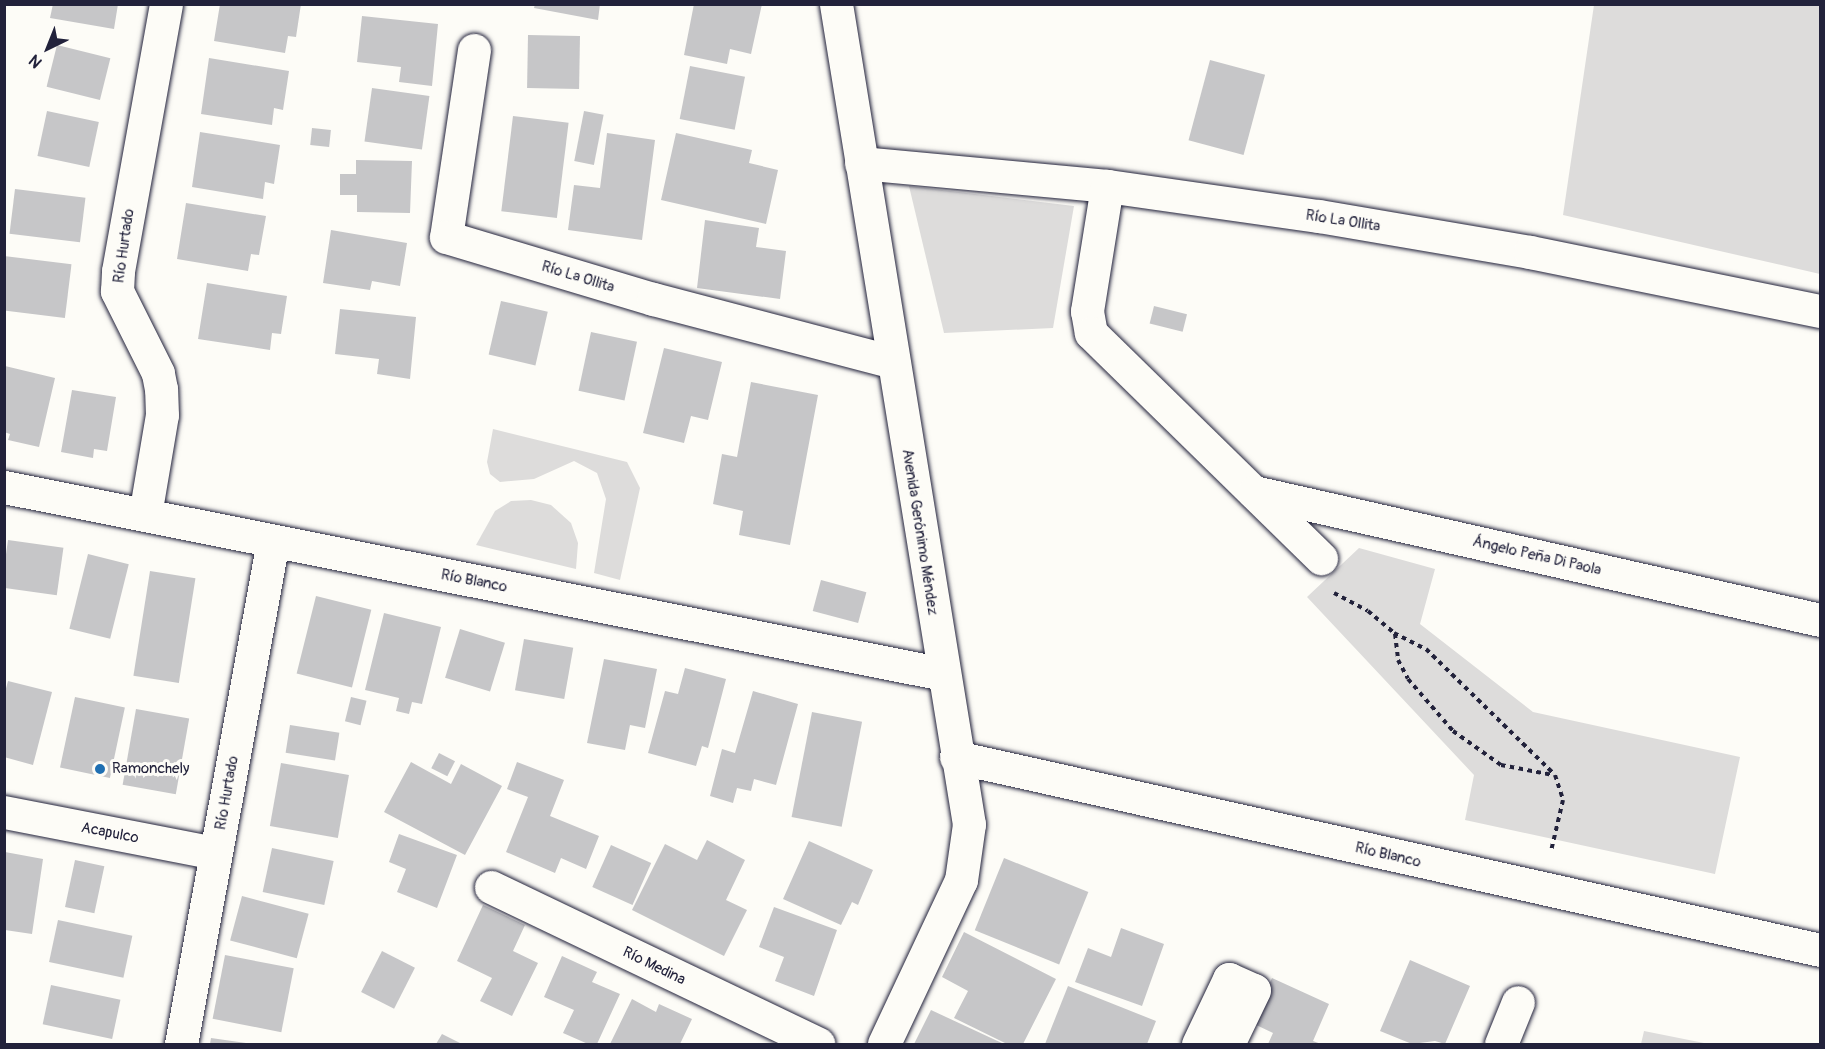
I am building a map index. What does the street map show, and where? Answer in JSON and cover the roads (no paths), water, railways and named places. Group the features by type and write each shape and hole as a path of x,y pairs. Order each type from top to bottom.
{"street":[{"name":"Río Hurtado","path":"145,516 162,415 161,388 158,373 117,291 117,281 166,4"},
{"name":"Avenida Gerónimo Méndez","path":"836,4 956,757 969,824 961,880 884,1044"},
{"name":"Río La Ollita","path":"474,50 446,237 653,299 893,362"},
{"name":"Río La Ollita","path":"861,164 1107,186 1530,252 1821,311"},
{"path":"1107,186 1087,311 1091,333 1321,558"},
{"name":"Río Blanco","path":"4,487 943,674"},
{"name":"Ángelo Peña Di Paola","path":"1254,492 1821,620"},
{"name":"Río Hurtado","path":"181,1044 273,541"},
{"name":"Río Blanco","path":"956,757 1821,950"},
{"name":"Acapulco","path":"4,812 215,853"},
{"name":"Río Medina","path":"491,887 818,1044"},
{"path":"1198,1044 1229,979 1254,990 1228,1044"},
{"path":"1501,1044 1518,1002"}],"place":[{"name":"Ramonchely","path":"100,769"}]}
